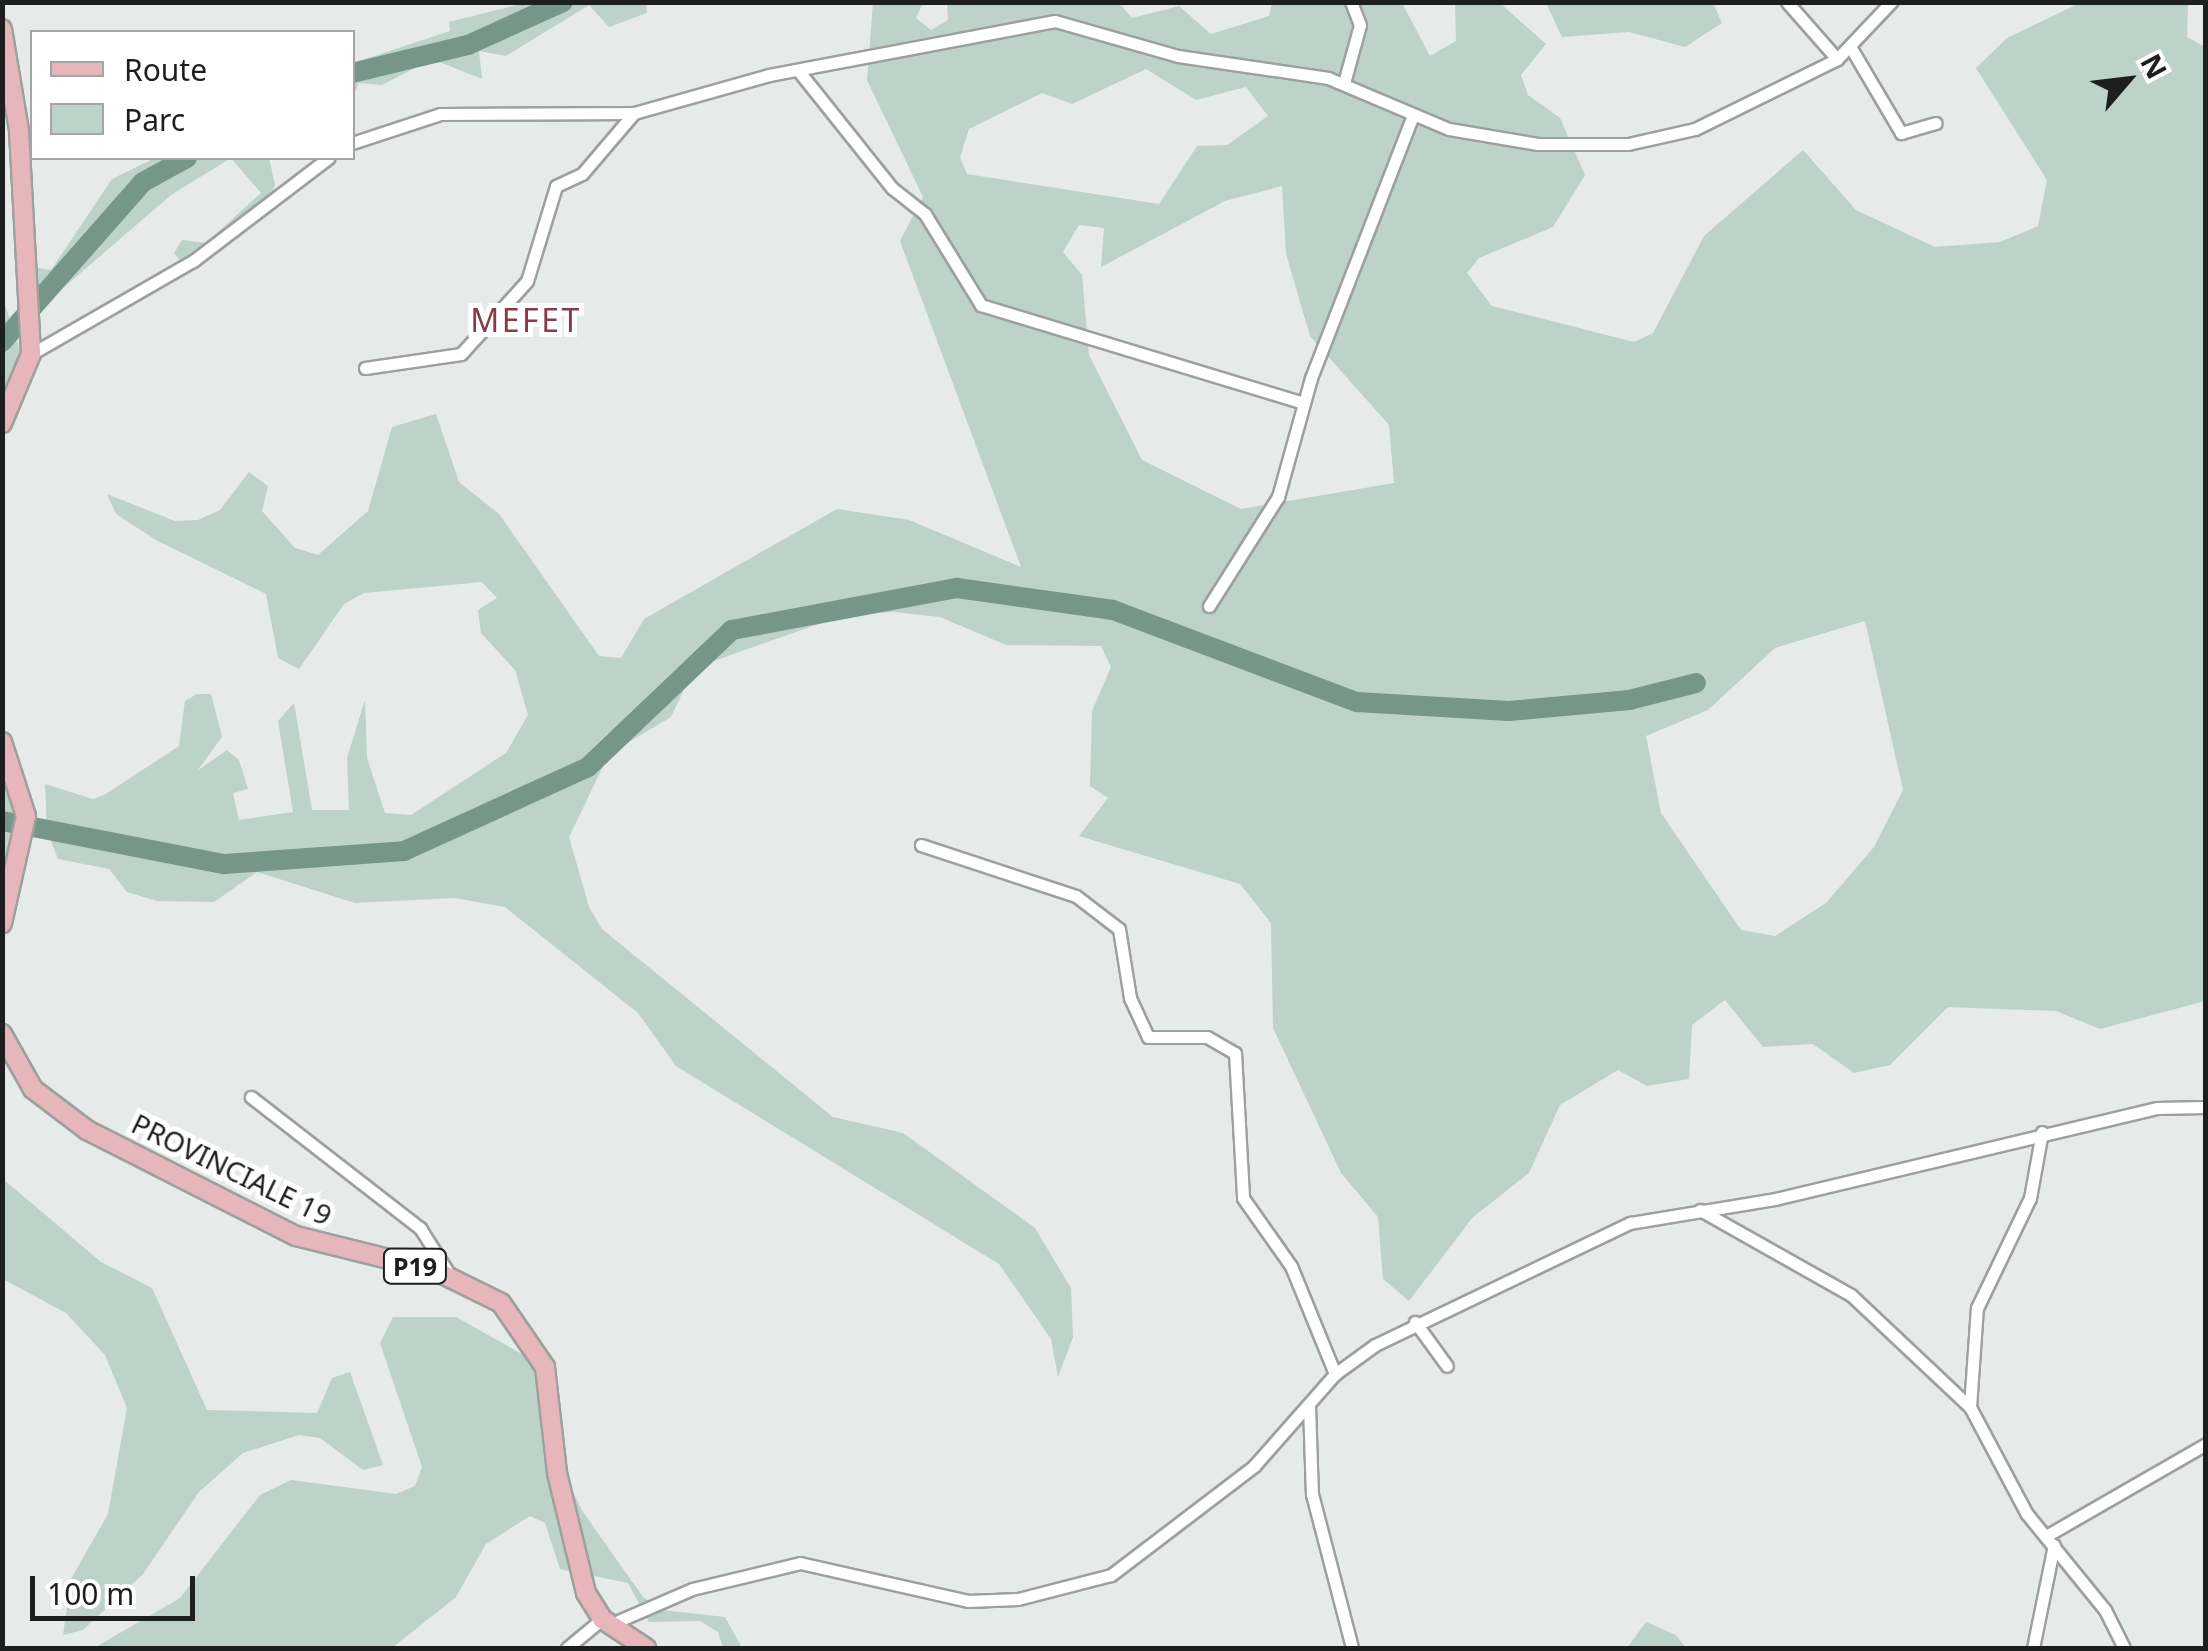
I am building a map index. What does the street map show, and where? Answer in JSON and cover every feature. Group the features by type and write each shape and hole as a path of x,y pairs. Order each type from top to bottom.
{"main road":[{"path":"2,29 19,131 30,354 2,423"},
{"path":"2,742 26,816 2,923"},
{"name":"PROVINCIALE 19","path":"2,1034 33,1089 87,1130 296,1236 451,1277 501,1303 533,1338 549,1383 573,1552 605,1622"},
{"path":"605,1622 646,1648"}],"street":[{"path":"1344,84 1360,25 1351,2"},
{"path":"1787,2 1837,59"},
{"path":"355,142 440,114 634,113 1054,21 1178,56 1344,84 1413,115 1538,144 1628,144 1694,129 1837,59 1890,2"},
{"path":"1851,48 1902,133 1936,123"},
{"path":"802,74 892,188 925,214 981,305 1303,403"},
{"path":"365,368 461,354 527,281 556,186 582,174 634,113"},
{"path":"1210,606 1278,498 1303,403 1413,115"},
{"path":"30,354 193,261 325,160"},
{"path":"921,844 1076,896 1119,929 1130,998 1148,1036 1206,1037 1234,1054 1242,1198 1291,1266 1335,1374"},
{"path":"251,1097 420,1228 451,1277"},
{"path":"567,1648 605,1622 692,1589 800,1564 968,1601 1070,1588 1159,1546 1309,1404 1335,1374 1416,1322 1630,1223 1696,1208 1775,1200 2042,1132 2206,1108"},
{"path":"1970,1407 1977,1308 2030,1198 2042,1132"},
{"path":"1696,1208 1825,1275 1970,1407 2050,1540 2124,1648"},
{"path":"1416,1322 1447,1366"},
{"path":"1309,1404 1312,1494 1352,1648"},
{"path":"2033,1648 2050,1540 2206,1444"}],"green space":[{"path":"529,2 646,3 647,13 609,27 589,5 506,56 479,51 482,79 432,59 382,85 359,83 355,92 355,62 450,31 449,22"},
{"path":"2188,2 2187,37 2205,47 2205,1001 2100,1029 2056,1011 1948,1007 1890,1065 1854,1073 1813,1044 1763,1047 1725,1000 1692,1025 1689,1079 1647,1086 1618,1070 1560,1105 1529,1173 1472,1218 1409,1301 1383,1279 1378,1217 1341,1173 1273,1028 1271,923 1240,884 1079,836 1108,798 1090,786 1092,711 1111,667 1101,646 1006,645 940,617 894,612 844,615 694,668 671,717 609,754 569,837 589,907 602,929 833,1117 903,1133 1035,1228 1071,1288 1073,1337 1058,1377 1051,1339 999,1264 676,1066 638,1013 505,907 455,898 355,903 257,872 214,902 157,901 127,892 109,869 58,859 47,831 45,784 93,799 106,794 179,746 185,701 197,694 211,694 222,737 197,771 227,750 239,760 248,789 233,793 239,820 293,812 278,721 294,703 312,810 349,810 347,758 365,700 367,758 385,813 411,815 506,753 528,715 515,670 481,633 478,610 497,598 482,582 364,593 344,604 299,669 278,658 266,594 156,540 116,514 107,494 175,521 198,520 220,510 249,472 268,486 262,511 295,548 318,555 368,511 392,427 436,414 459,482 499,514 599,656 621,658 644,619 837,509 909,520 1021,567 900,241 923,197 867,80 873,3 923,3 916,18 931,30 948,20 947,3 1119,3 1132,18 1179,6 1211,34 1269,16 1272,3 1402,3 1430,56 1456,41 1455,3 1500,3 1546,44 1521,75 1528,95 1560,118 1585,175 1553,227 1479,258 1467,273 1492,306 1634,342 1653,333 1704,236 1803,150 1856,210 1935,247 2000,242 2038,226 2047,180 1976,68 2007,38 2080,3","holes":["1146,69 1196,100 1246,87 1268,116 1227,145 1197,146 1159,204 967,174 960,157 969,129 1042,93 1072,104","1282,186 1286,254 1310,336 1389,425 1394,483 1241,509 1142,460 1089,355 1082,275 1063,252 1079,225 1104,228 1101,267 1225,201","1865,621 1903,790 1874,847 1826,903 1775,936 1741,930 1661,813 1646,736 1708,710 1775,648"]},
{"path":"1546,3 1713,3 1722,23 1685,47 1629,32 1562,37"},
{"path":"151,160 228,160 171,195 41,307 32,267 51,270 112,179"},
{"path":"233,160 269,160 275,185 266,208 182,263 174,253 182,240 206,243 261,193"},
{"path":"2,295 26,370 2,416"},
{"path":"3,771 21,813 15,852 3,864"},
{"path":"3,1179 101,1262 152,1288 207,1410 317,1413 332,1378 350,1372 383,1465 363,1470 320,1438 299,1435 243,1453 199,1492 143,1574 83,1630 63,1635 71,1579 108,1514 127,1408 105,1355 66,1313 3,1279"},
{"path":"393,1317 456,1317 545,1367 556,1459 583,1512 643,1597 662,1610 725,1617 742,1648 723,1648 718,1632 700,1621 649,1622 628,1583 560,1569 545,1523 530,1516 486,1544 456,1597 392,1648 94,1648 180,1598 260,1495 291,1480 396,1494 415,1486 422,1467 380,1343"},
{"path":"1646,1622 1676,1635 1686,1648 1627,1648"}],"waterway":[{"path":"355,72 468,45 563,2"},
{"path":"2,342 143,182 183,160"},
{"path":"2,821 224,864 404,851 588,767 732,630 957,588 1113,610 1357,702 1509,711 1629,700 1696,683"}],"district":[{"name":"MEFET","path":"526,320"}]}
